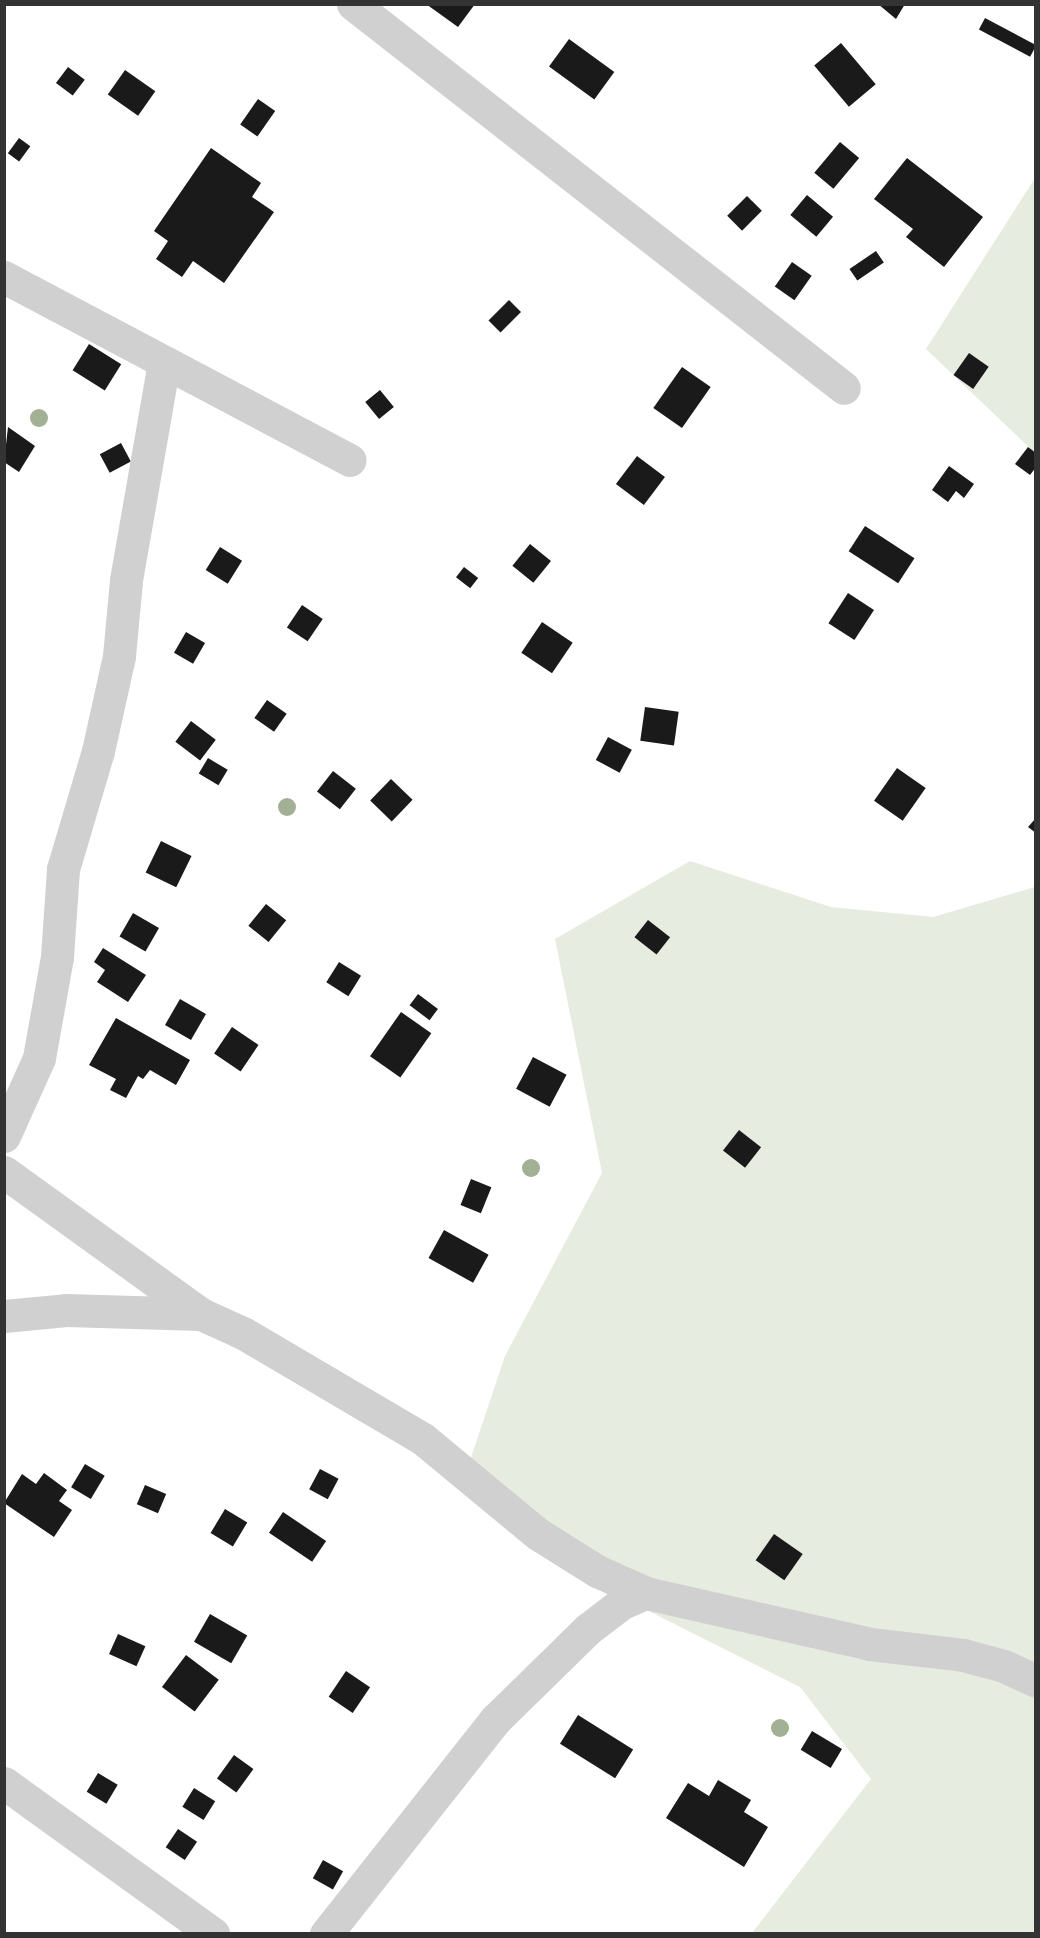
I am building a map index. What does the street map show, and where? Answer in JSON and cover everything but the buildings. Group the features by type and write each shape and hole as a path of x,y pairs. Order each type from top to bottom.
{"street":[{"path":"353,4 844,388"},
{"path":"4,277 349,460"},
{"path":"4,1136 39,1058 57,957 63,869 98,751 119,656 126,580 164,362"},
{"path":"4,1172 201,1314 243,1333 423,1439 538,1534 597,1571 646,1593 870,1644 963,1655 1035,1681"},
{"path":"4,1316 66,1310 201,1314"},
{"path":"326,1934 496,1719 588,1629 622,1603 646,1593"},
{"path":"4,1783 213,1934"}],"shaded area":[{"path":"1035,178 1035,453 926,349"},
{"path":"690,861 831,907 933,917 1035,887 1035,1933 752,1933 871,1779 800,1687 579,1576 460,1490 505,1356 602,1173 555,939"}]}
